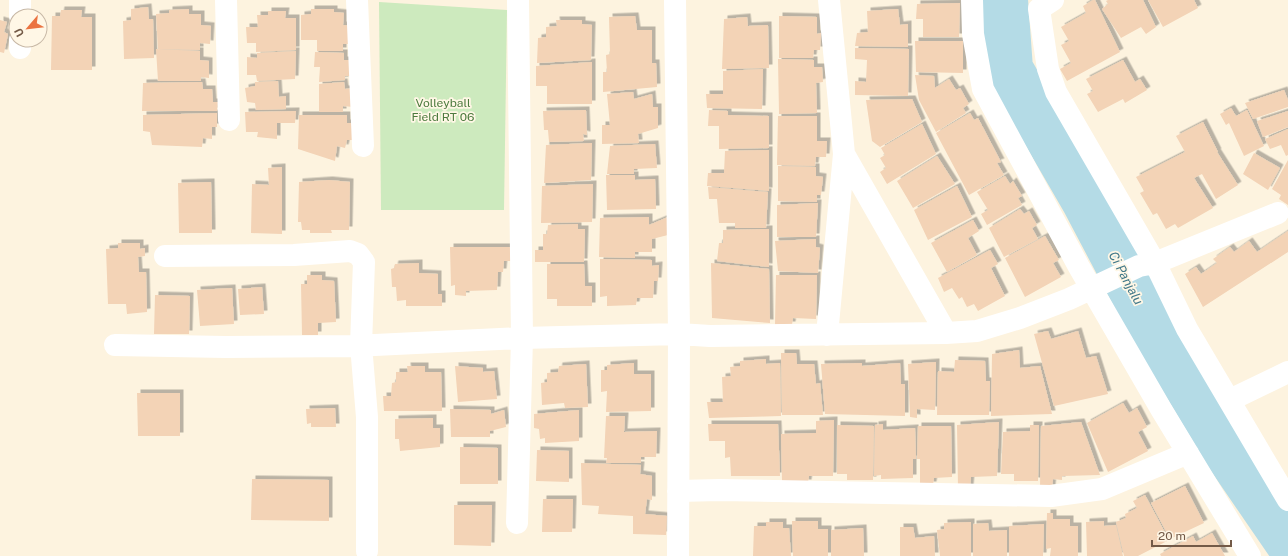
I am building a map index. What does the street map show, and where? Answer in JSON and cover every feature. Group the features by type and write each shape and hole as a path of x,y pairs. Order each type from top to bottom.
{"street":[{"path":"226,0 229,120"},
{"path":"356,0 363,146"},
{"path":"517,522 522,338 518,0"},
{"path":"675,0 679,334 678,556"},
{"path":"827,335 844,154 829,0"},
{"path":"972,0 973,34 983,89 1032,181 1100,284 1188,453 1250,556"},
{"path":"1044,3 1048,69 1056,92 1147,265 1230,400 1288,500"},
{"path":"844,154 946,333"},
{"path":"115,345 233,347 361,345 522,338 679,334 710,336 827,335 978,331 1020,318 1069,299 1100,284 1278,213"},
{"path":"165,256 294,255 350,251 358,254 364,262 361,345 367,417 366,552"},
{"path":"1230,400 1288,372"},
{"path":"678,491 720,490 1051,496 1102,489 1188,453"}],"green space":[{"name":"Volleyball Field RT 06","path":"379,2 507,10 504,210 381,210"}],"building":[{"path":"1095,0 1120,52 1067,81 1060,69 1071,63 1061,45 1069,41 1061,27 1086,13 1083,6"},
{"path":"1143,0 1156,27 1146,34 1141,27 1121,38 1102,9 1108,4 1106,1"},
{"path":"1148,0 1194,0 1198,8 1163,27"},
{"path":"960,3 959,37 923,37 923,19 916,19 917,4"},
{"path":"148,7 149,19 153,19 154,58 124,59 123,21 131,20 131,9"},
{"path":"189,9 189,14 201,14 201,25 211,26 210,44 200,43 200,50 158,49 156,14 169,13 169,10"},
{"path":"311,9 334,9 334,12 344,13 343,25 354,26 354,44 343,44 343,51 317,51 317,40 301,40 301,15 311,14"},
{"path":"898,9 900,25 908,24 908,47 855,46 857,33 868,32 867,11"},
{"path":"61,10 82,10 81,17 92,17 92,70 51,70 52,16 60,16"},
{"path":"268,11 286,11 285,18 296,18 296,50 256,52 256,43 247,43 246,27 258,27 257,15 268,15"},
{"path":"635,16 637,30 652,30 652,63 656,63 657,87 603,92 603,72 607,72 606,55 610,54 609,17"},
{"path":"779,16 817,17 817,34 821,33 820,50 814,50 813,58 779,58"},
{"path":"747,17 748,26 768,25 769,68 722,69 724,19"},
{"path":"0,20 7,22 4,32 8,34 4,53 0,52"},
{"path":"556,20 582,20 582,24 592,25 591,60 537,63 538,38 546,37 546,27 557,26"},
{"path":"915,41 963,41 963,73 916,72"},
{"path":"855,48 909,49 908,96 855,95 855,81 866,82 867,60 855,59"},
{"path":"156,49 200,51 200,60 209,61 209,78 201,77 201,81 158,81"},
{"path":"296,51 295,79 257,81 256,75 247,75 247,57 257,58 257,53"},
{"path":"315,52 344,53 344,60 354,60 355,76 345,76 345,80 319,82 320,67 314,67"},
{"path":"778,59 814,60 814,67 822,67 823,82 816,83 817,113 779,114"},
{"path":"1123,60 1135,82 1140,79 1147,90 1125,103 1123,99 1098,112 1087,94 1093,91 1086,79"},
{"path":"592,62 592,104 547,104 547,86 536,86 536,66"},
{"path":"763,69 762,109 707,108 706,94 723,94 723,71"},
{"path":"915,75 934,76 935,88 949,79 956,90 960,88 969,104 963,108 966,113 936,132 919,100"},
{"path":"278,81 279,97 286,96 286,109 256,110 255,103 247,102 245,88 255,86 255,82"},
{"path":"202,82 203,89 212,89 213,102 218,102 217,111 142,111 143,83"},
{"path":"344,82 345,89 355,88 353,107 343,106 343,112 319,112 319,84"},
{"path":"1284,90 1288,100 1288,107 1253,119 1245,103"},
{"path":"633,92 634,99 652,94 653,107 658,107 658,128 638,134 639,143 602,144 602,125 610,125 607,94"},
{"path":"912,99 922,122 880,147 872,141 866,100"},
{"path":"1231,108 1236,116 1247,110 1264,146 1244,156 1229,123 1226,125 1220,114"},
{"path":"586,110 587,135 583,134 584,141 549,142 548,130 544,130 543,111"},
{"path":"709,110 728,111 728,115 769,116 769,148 719,149 719,126 708,126"},
{"path":"296,111 295,123 277,123 277,139 257,137 258,132 246,132 245,112"},
{"path":"1288,111 1288,127 1263,137 1257,121"},
{"path":"217,113 217,127 212,127 212,139 203,138 202,147 152,145 150,132 143,131 143,115"},
{"path":"970,113 974,120 978,118 1001,162 997,163 1004,175 969,195 936,133"},
{"path":"299,115 347,115 347,123 354,123 355,140 347,140 345,148 337,146 335,161 298,149"},
{"path":"778,116 817,116 817,141 827,141 826,157 816,157 815,166 777,165"},
{"path":"1203,122 1217,152 1238,185 1216,199 1202,174 1194,178 1213,208 1178,228 1175,224 1166,229 1157,213 1153,215 1140,193 1144,191 1136,177 1185,152 1176,136"},
{"path":"922,124 936,154 887,184 880,172 886,168 880,158 885,155 881,148"},
{"path":"1288,129 1288,155 1286,156 1281,145 1270,149 1265,139"},
{"path":"592,143 591,180 544,183 546,145"},
{"path":"655,144 657,168 634,169 634,174 607,174 610,146"},
{"path":"769,150 769,191 707,186 708,173 724,173 725,151"},
{"path":"1254,153 1280,168 1268,190 1243,174"},
{"path":"937,156 955,184 913,208 897,181"},
{"path":"1288,160 1288,205 1279,199 1281,195 1272,189"},
{"path":"778,166 816,167 816,176 823,177 821,195 817,195 817,202 778,201"},
{"path":"282,167 282,234 251,233 252,184 269,185 268,168"},
{"path":"606,175 635,175 635,180 655,179 656,209 607,210"},
{"path":"1005,176 1010,184 1013,181 1022,196 1018,198 1022,205 987,225 981,214 988,210 977,192"},
{"path":"329,180 350,182 349,230 331,230 332,233 310,233 310,230 302,230 301,222 298,222 299,182"},
{"path":"211,182 212,233 179,233 178,183"},
{"path":"593,184 592,222 541,223 542,186"},
{"path":"957,186 972,217 928,240 914,210"},
{"path":"708,187 768,192 766,228 735,228 735,223 719,223 717,199 709,199"},
{"path":"818,203 816,237 777,237 777,205"},
{"path":"1020,209 1024,214 1029,211 1037,225 1032,228 1038,239 1004,257 989,228"},
{"path":"649,217 649,225 668,217 668,235 652,239 652,252 635,252 635,258 599,257 600,218"},
{"path":"973,220 979,231 968,238 977,255 947,272 931,243"},
{"path":"578,224 578,229 585,229 584,262 535,262 535,250 543,250 543,234 547,234 548,225"},
{"path":"769,229 769,267 717,261 719,243 723,243 723,230"},
{"path":"1288,231 1288,252 1203,307 1185,274 1196,267 1201,274 1217,263 1213,259 1230,247 1234,252 1249,241 1257,252"},
{"path":"1045,236 1059,260 1053,263 1061,277 1025,297 1005,258"},
{"path":"816,239 816,247 820,248 818,273 778,271 775,241"},
{"path":"118,243 140,243 140,249 145,248 145,256 138,257 139,272 146,272 147,312 127,314 126,304 108,304 106,249 118,248"},
{"path":"450,247 513,247 512,261 504,261 503,272 498,272 497,290 466,291 466,296 455,295 455,285 451,286"},
{"path":"990,250 998,264 991,268 1005,296 978,311 974,304 967,307 962,297 959,299 952,288 944,292 938,278"},
{"path":"600,259 652,260 652,266 659,265 658,281 654,281 653,298 637,298 636,305 607,306 607,296 600,297"},
{"path":"419,263 419,273 438,274 438,294 442,294 442,306 406,306 406,300 397,301 396,287 392,287 391,269 394,268 395,264"},
{"path":"711,263 769,269 770,323 712,318"},
{"path":"547,264 584,264 585,286 592,286 592,306 557,306 557,299 547,299"},
{"path":"307,275 322,275 322,280 334,281 336,322 318,323 318,335 302,335 301,284 307,284"},
{"path":"776,275 817,275 816,319 793,318 792,325 775,325"},
{"path":"262,287 264,314 240,315 238,289"},
{"path":"232,288 234,324 200,326 197,290"},
{"path":"155,295 190,296 189,334 154,334"},
{"path":"1048,331 1051,339 1078,331 1086,358 1096,356 1108,394 1054,406 1034,334"},
{"path":"1019,350 1020,368 1040,366 1052,414 991,416 992,354"},
{"path":"781,353 796,353 797,364 814,364 816,384 820,383 823,415 782,415"},
{"path":"766,359 766,364 780,363 781,416 709,418 707,402 723,402 722,377 731,376 730,367 740,366 740,361"},
{"path":"955,360 985,361 986,381 990,381 989,415 937,415 938,371 954,372"},
{"path":"936,362 935,410 917,409 917,418 910,417 908,364"},
{"path":"634,363 634,374 651,374 651,411 606,412 607,391 601,392 601,370 607,370 607,365"},
{"path":"862,363 862,366 900,363 901,384 905,384 905,416 825,414 821,364"},
{"path":"586,364 588,407 565,408 564,403 542,405 541,383 547,382 547,373 558,372 559,366"},
{"path":"407,366 425,366 425,372 441,372 442,411 384,411 383,396 391,396 392,383 396,382 396,372 408,372"},
{"path":"455,366 483,368 483,372 494,371 497,399 458,402"},
{"path":"137,393 180,393 180,436 138,436"},
{"path":"1123,403 1129,413 1137,408 1147,427 1138,432 1148,451 1108,472 1087,423"},
{"path":"335,408 336,427 311,427 311,423 307,424 306,409"},
{"path":"450,409 491,410 491,414 504,410 506,427 490,431 490,437 451,437"},
{"path":"579,410 579,441 545,443 545,438 540,439 539,429 534,428 534,414"},
{"path":"606,416 625,416 624,432 657,431 656,457 641,457 641,463 606,463 607,458 604,458"},
{"path":"433,418 433,428 440,428 440,447 400,451 399,439 395,439 395,419"},
{"path":"834,420 833,476 809,476 808,483 782,482 781,434 816,433 816,421"},
{"path":"999,422 997,476 971,477 970,489 958,489 957,425"},
{"path":"1081,422 1100,475 1062,476 1062,480 1053,479 1052,488 1040,488 1041,426"},
{"path":"708,424 778,424 780,476 731,476 730,457 725,458 725,441 709,441"},
{"path":"883,424 883,430 915,428 916,459 913,459 913,478 881,479 881,475 874,476 875,425"},
{"path":"837,425 874,426 873,480 847,480 847,474 837,474"},
{"path":"1030,425 1039,425 1038,481 1014,481 1014,474 1001,474 1003,432 1030,431"},
{"path":"918,426 951,426 952,477 934,478 933,485 920,485 920,459 917,459"},
{"path":"460,447 498,448 498,484 460,484"},
{"path":"537,450 569,451 569,482 536,481"},
{"path":"581,463 641,465 640,474 652,476 652,500 647,499 645,514 667,516 666,535 633,534 633,516 598,514 599,506 582,505"},
{"path":"252,479 329,480 329,521 251,520"},
{"path":"1185,486 1204,523 1170,539 1151,503"},
{"path":"1145,495 1169,540 1138,556 1124,556 1116,522 1126,518 1125,514 1137,508 1133,501"},
{"path":"543,499 573,499 572,532 542,532"},
{"path":"454,505 492,505 491,546 454,545"},
{"path":"1047,513 1053,513 1053,519 1070,519 1070,526 1078,526 1078,556 1050,556 1051,548 1046,549"},
{"path":"792,521 818,521 818,529 828,529 828,556 793,556"},
{"path":"1104,521 1104,526 1116,525 1123,556 1087,556 1086,522"},
{"path":"766,522 783,522 783,528 789,528 791,556 753,556 754,526 766,526"},
{"path":"971,522 971,556 940,556 937,530 944,529 944,523"},
{"path":"988,523 989,531 1007,530 1007,556 973,556 973,524"},
{"path":"1044,524 1043,556 1009,556 1009,526"},
{"path":"900,527 913,527 915,538 934,536 935,556 900,556"},
{"path":"863,528 864,556 831,556 831,530"},
{"path":"1212,533 1225,556 1161,556 1160,554 1193,536 1196,542"}],"waterway":[{"name":"Ci Panjalu","path":"1004,0 1009,69 1086,202 1147,318 1229,455 1288,541"}]}
